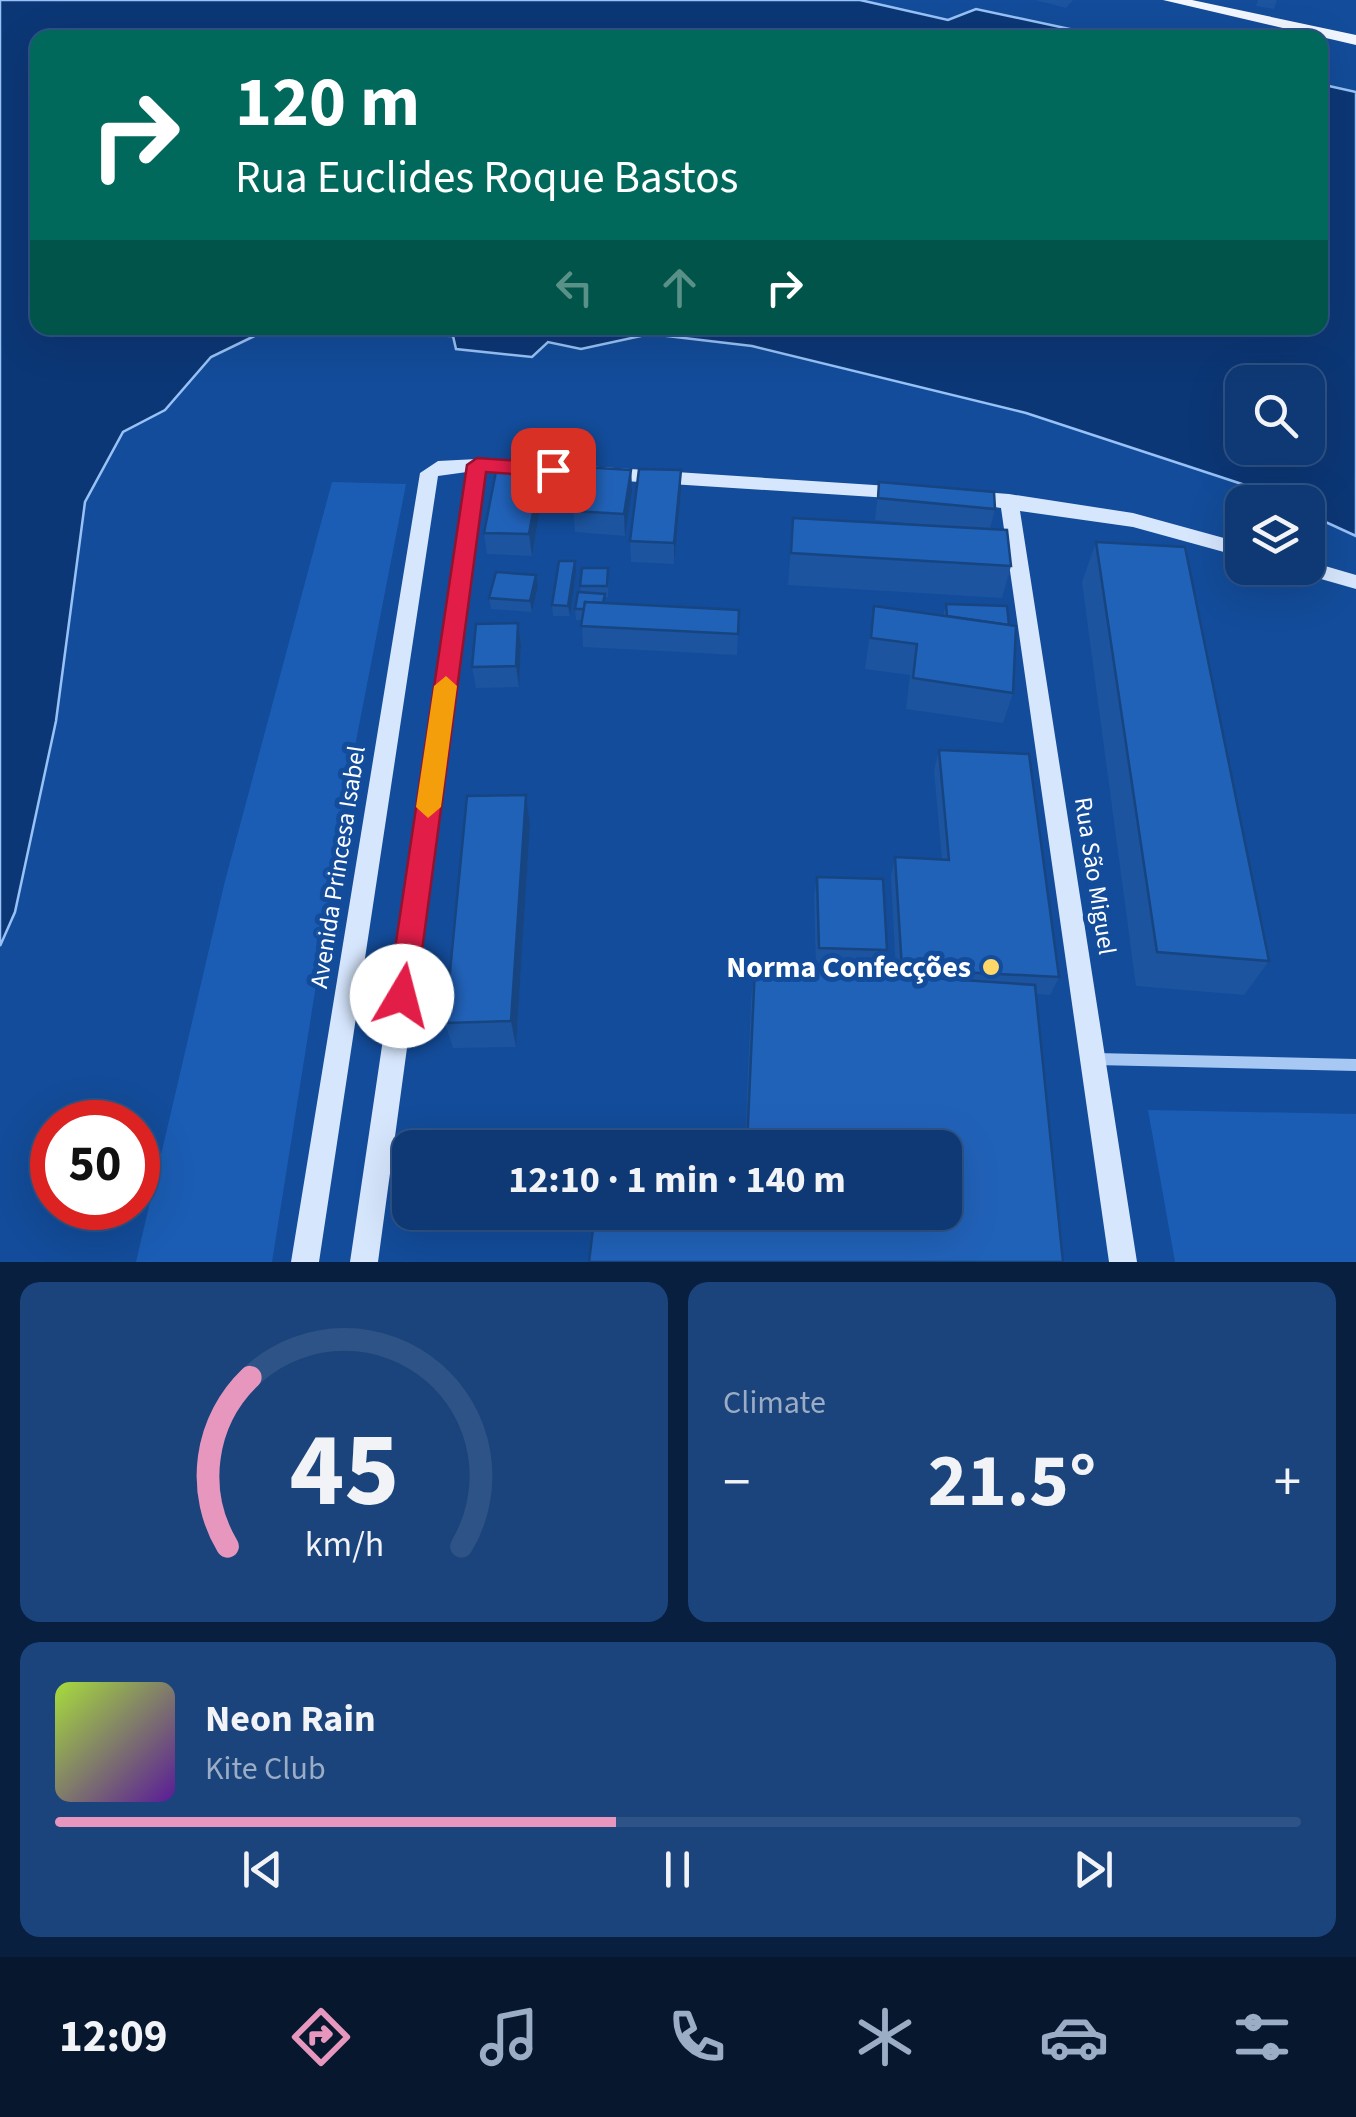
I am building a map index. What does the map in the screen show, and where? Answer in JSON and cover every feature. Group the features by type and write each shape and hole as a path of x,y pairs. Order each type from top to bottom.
{"main road":[{"path":"1171,0 1310,30"},
{"path":"1328,34 1356,40"},
{"path":"364,1262 477,465 1009,500 1133,520 1225,545"},
{"name":"Avenida Princesa Isabel","path":"305,1262 424,480 438,468 477,465"},
{"name":"Rua São Miguel","path":"1009,500 1096,1059 1123,1262"},
{"path":"1325,573 1356,582"}],"street":[{"path":"1096,1059 1356,1065"}],"shaded area":[{"path":"0,0 860,0 948,20 976,9 1074,30 30,30 30,335 257,335 211,357 165,410 123,432 85,502 56,721 15,912 0,946"},
{"path":"1328,86 1356,92 1356,536 1325,522 1325,485 1245,485 1026,413 752,346 658,335 1328,335"},
{"path":"426,335 645,335 581,349 548,342 532,357 456,349 453,336"},
{"path":"332,482 406,484 349,777 272,1262 136,1262 143,1230 160,1230 160,1159 225,881"},
{"path":"1148,1110 1356,1114 1356,1262 1175,1262"}],"building":[{"path":"498,461 542,463 529,534 484,533"},
{"path":"583,467 631,470 624,514 573,511"},
{"path":"639,469 681,470 674,543 630,541"},
{"path":"549,473 580,475 576,493 545,491"},
{"path":"879,482 994,492 995,509 878,498"},
{"path":"793,518 1007,530 1011,566 791,553"},
{"path":"1096,542 1185,547 1269,961 1157,952"},
{"path":"559,561 575,561 568,606 552,605"},
{"path":"582,568 608,568 607,586 580,586"},
{"path":"496,572 536,575 530,601 489,598"},
{"path":"578,592 605,594 603,603 585,602 584,609 575,609"},
{"path":"585,602 739,610 738,634 581,626"},
{"path":"946,604 1007,606 1009,625 947,616"},
{"path":"874,606 1016,626 1013,693 913,678 917,644 871,638"},
{"path":"518,623 516,666 472,667 476,624"},
{"path":"939,750 1029,754 1059,977 902,969 895,857 949,860"},
{"path":"526,795 511,1021 445,1023 467,796"},
{"path":"817,877 883,879 887,950 819,948"},
{"path":"755,966 1035,985 1063,1262 589,1262 593,1230 962,1230 962,1130 748,1130"}],"slow traffic":[{"path":"428,807 446,686"}],"place":[{"name":"Norma Confecções","path":"991,967"}],"route":[{"path":"402,996 477,465 553,470"}]}
